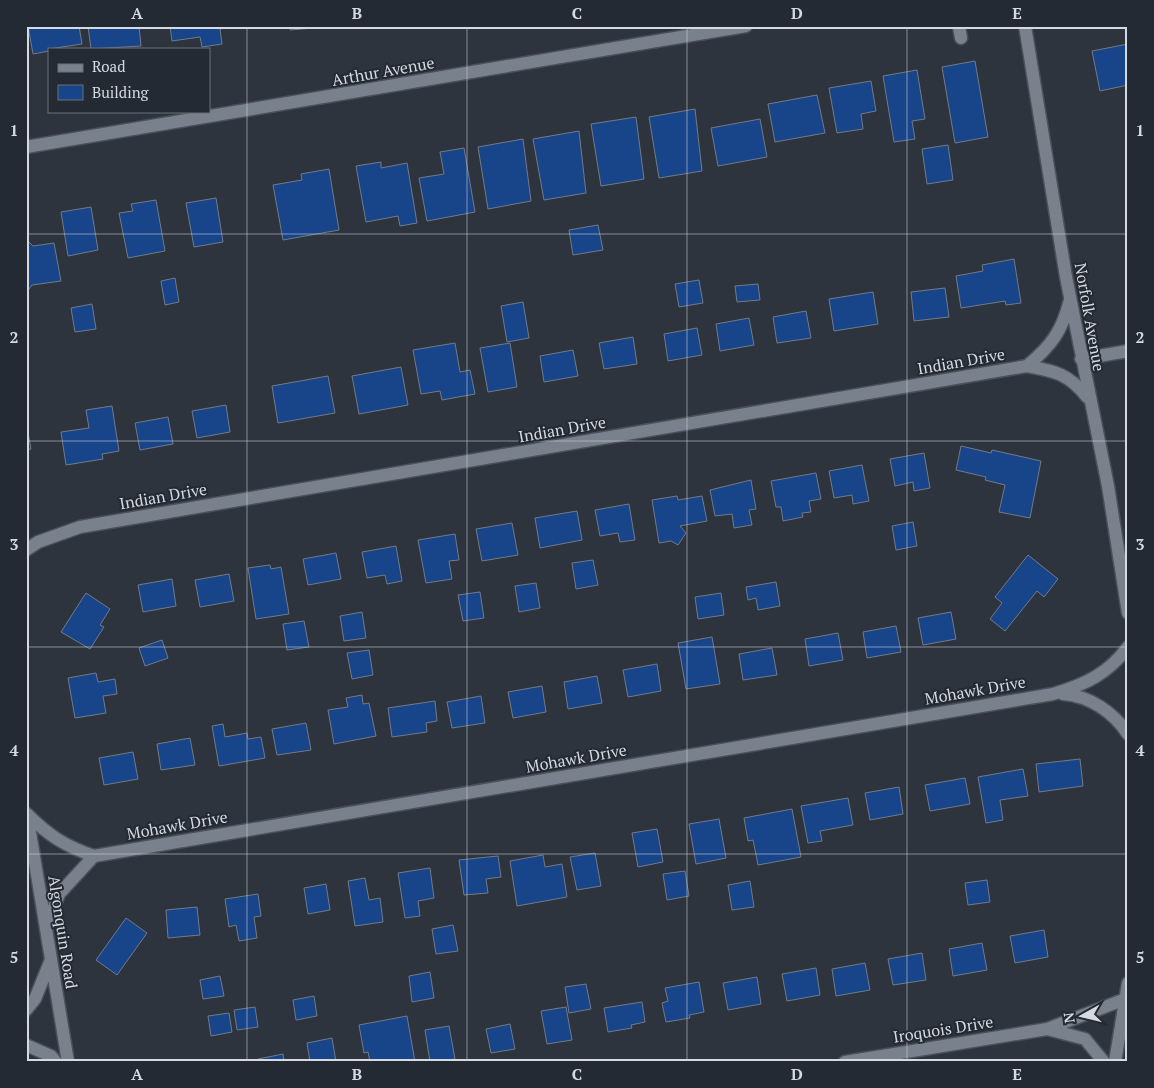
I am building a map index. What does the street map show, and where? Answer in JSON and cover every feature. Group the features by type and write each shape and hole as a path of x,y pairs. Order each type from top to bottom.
{"street":[{"name":"Arthur Avenue","path":"26,147 746,26"},
{"name":"Norfolk Avenue","path":"1025,26 1070,300 1108,486 1128,613"},
{"name":"Indian Drive","path":"26,550 38,542 80,527 1028,366 1056,338 1064,322 1070,300"},
{"path":"1081,359 1128,351"},
{"path":"1028,366 1064,375 1076,383 1089,399"},
{"name":"Mohawk Drive","path":"27,810 49,835 72,849 94,856 1053,694 1077,687 1102,675 1118,661 1128,647"},
{"path":"1053,694 1077,695 1098,706 1119,720 1128,734"},
{"name":"Algonquin Road","path":"27,810 50,962 68,1062"},
{"path":"46,930 59,894 94,856"},
{"path":"26,1010 34,999 50,962"},
{"path":"1114,1062 1127,998 1128,983"},
{"name":"Iroquois Drive","path":"845,1062 1047,1028 1127,998"},
{"name":"Iroquois Drive","path":"1047,1028 1085,1039 1104,1062"},
{"path":"26,1045 51,1056 56,1062"}],"building":[{"path":"28,26 79,26 82,44 48,48 48,51 33,54"},
{"path":"88,26 139,26 141,46 91,48"},
{"path":"170,26 225,26 225,28 220,29 222,44 202,47 200,37 172,41"},
{"path":"290,26 326,26 326,27 290,30"},
{"path":"1128,44 1128,85 1100,91 1092,51"},
{"path":"975,61 988,137 955,143 942,67"},
{"path":"917,70 925,119 912,121 915,139 894,142 883,76"},
{"path":"871,81 876,111 861,114 863,129 837,133 829,88"},
{"path":"817,95 825,133 775,142 768,104"},
{"path":"695,109 702,171 659,178 649,117"},
{"path":"636,117 644,179 601,186 591,124"},
{"path":"760,119 767,157 718,166 711,128"},
{"path":"579,131 586,193 544,200 533,139"},
{"path":"523,139 531,201 488,209 478,147"},
{"path":"948,145 953,180 927,184 922,149"},
{"path":"464,148 475,212 427,221 419,178 444,174 440,152"},
{"path":"381,162 381,168 407,163 417,223 400,226 398,216 366,222 356,166"},
{"path":"329,169 339,230 283,240 273,185 302,180 301,174"},
{"path":"216,198 223,242 194,247 186,203"},
{"path":"156,200 165,251 128,258 119,213 133,211 131,204"},
{"path":"91,207 98,250 68,256 61,212"},
{"path":"598,225 603,250 573,255 569,230"},
{"path":"26,231 28,241 33,246 54,243 61,281 32,285 26,293"},
{"path":"1014,259 1021,303 1006,305 1005,301 961,308 956,276 983,271 982,265"},
{"path":"175,278 179,302 165,305 161,281"},
{"path":"699,280 703,303 679,307 675,284"},
{"path":"758,284 760,300 737,302 735,286"},
{"path":"945,288 949,317 914,321 911,292"},
{"path":"873,292 878,324 834,331 829,299"},
{"path":"523,302 529,338 507,342 501,306"},
{"path":"92,304 96,329 75,332 71,308"},
{"path":"806,311 811,338 777,343 773,317"},
{"path":"749,318 754,345 720,351 716,324"},
{"path":"697,328 702,355 668,361 664,334"},
{"path":"633,337 637,364 604,369 599,343"},
{"path":"455,343 460,372 470,370 475,394 442,400 440,391 421,394 413,350"},
{"path":"510,343 517,387 488,392 480,348"},
{"path":"573,350 578,376 544,382 540,356"},
{"path":"401,367 408,405 359,414 352,376"},
{"path":"328,376 335,413 278,423 272,386"},
{"path":"226,405 230,432 197,438 192,411"},
{"path":"112,406 119,451 102,454 103,459 66,465 61,432 89,428 86,410"},
{"path":"168,417 173,444 140,450 135,423"},
{"path":"26,422 31,449 26,450"},
{"path":"961,446 991,453 992,450 1041,461 1030,518 999,512 1005,485 985,480 986,477 956,470"},
{"path":"924,453 930,488 914,491 913,482 895,486 890,459"},
{"path":"862,465 869,501 853,504 852,495 834,498 829,471"},
{"path":"816,473 821,499 809,501 811,512 802,513 803,517 783,521 781,507 776,507 771,481"},
{"path":"751,480 756,509 749,510 752,525 734,528 732,514 715,516 710,490"},
{"path":"677,496 678,500 702,496 707,521 680,526 686,533 678,545 671,541 659,543 652,500"},
{"path":"629,504 635,540 620,542 618,533 600,536 595,510"},
{"path":"577,511 582,540 540,548 535,518"},
{"path":"913,522 917,546 896,550 892,526"},
{"path":"512,523 518,555 482,561 476,529"},
{"path":"455,534 459,560 449,561 452,579 426,583 418,540"},
{"path":"396,546 402,581 387,584 385,575 367,578 362,552"},
{"path":"336,553 341,579 308,585 303,559"},
{"path":"1028,555 1058,579 1044,597 1037,591 1005,631 990,619 1002,603 995,597"},
{"path":"593,560 598,585 576,589 572,563"},
{"path":"270,565 271,569 281,567 289,614 256,619 248,568"},
{"path":"229,574 234,601 200,607 195,580"},
{"path":"172,579 176,606 143,612 138,585"},
{"path":"776,582 780,606 758,610 756,598 748,600 746,587"},
{"path":"536,583 540,608 519,612 515,586"},
{"path":"480,592 484,618 463,621 458,595"},
{"path":"86,593 110,609 100,625 104,627 90,649 61,632"},
{"path":"721,593 724,615 698,619 695,597"},
{"path":"362,612 366,638 344,641 340,616"},
{"path":"951,612 956,639 923,645 918,618"},
{"path":"304,621 309,647 287,650 283,624"},
{"path":"896,626 901,652 867,658 863,632"},
{"path":"838,633 843,660 809,666 805,639"},
{"path":"712,637 720,684 686,689 678,643"},
{"path":"162,640 168,658 145,666 139,648"},
{"path":"772,648 777,675 743,680 739,654"},
{"path":"369,650 373,675 352,679 347,653"},
{"path":"657,664 661,691 628,697 623,670"},
{"path":"96,673 98,682 115,679 117,694 103,696 106,713 75,718 68,678"},
{"path":"597,676 602,703 568,709 564,682"},
{"path":"542,686 546,712 513,718 508,692"},
{"path":"362,695 363,704 369,703 376,736 334,744 328,710 348,707 346,698"},
{"path":"481,696 485,723 452,728 447,702"},
{"path":"435,701 437,721 426,723 427,732 392,737 388,708"},
{"path":"306,723 311,750 277,755 272,729"},
{"path":"223,724 225,737 247,733 248,739 261,737 265,758 219,766 212,726"},
{"path":"190,738 195,765 161,770 157,744"},
{"path":"133,752 138,779 104,785 99,758"},
{"path":"1080,759 1083,786 1039,792 1036,764"},
{"path":"1023,769 1028,796 1000,800 1003,820 986,823 978,777"},
{"path":"965,778 970,804 930,811 925,785"},
{"path":"899,787 903,814 870,820 865,793"},
{"path":"848,798 853,825 820,831 822,841 808,843 801,806"},
{"path":"792,809 801,857 758,865 753,840 748,841 744,818"},
{"path":"719,819 726,858 696,864 689,824"},
{"path":"657,829 663,862 638,867 632,833"},
{"path":"595,853 601,886 577,890 570,857"},
{"path":"543,855 545,867 562,864 567,897 517,906 510,861"},
{"path":"498,856 501,877 486,879 488,893 464,895 459,860"},
{"path":"430,868 434,898 418,901 420,916 405,918 398,873"},
{"path":"685,871 689,896 667,900 663,874"},
{"path":"365,878 369,900 380,898 383,922 355,926 348,881"},
{"path":"987,880 990,902 968,905 965,883"},
{"path":"750,881 754,907 732,910 728,885"},
{"path":"326,884 330,910 308,914 304,888"},
{"path":"258,894 261,916 254,917 257,938 239,941 236,925 229,927 225,899"},
{"path":"197,907 200,935 168,938 166,910"},
{"path":"126,918 147,933 117,975 96,960"},
{"path":"453,925 458,951 436,954 432,929"},
{"path":"1044,930 1048,957 1015,963 1010,936"},
{"path":"982,943 987,970 953,976 949,949"},
{"path":"922,953 926,980 893,985 888,959"},
{"path":"865,963 870,990 836,996 832,969"},
{"path":"816,968 820,995 787,1001 782,974"},
{"path":"430,972 434,998 412,1002 409,976"},
{"path":"220,976 224,996 203,999 200,980"},
{"path":"757,977 761,1004 728,1010 723,983"},
{"path":"699,982 704,1012 689,1015 690,1018 666,1022 662,1003 668,1001 665,988"},
{"path":"586,984 591,1009 569,1013 565,987"},
{"path":"314,996 317,1016 296,1020 293,1000"},
{"path":"642,1002 645,1022 631,1025 632,1028 608,1032 604,1008"},
{"path":"255,1007 258,1027 237,1030 234,1010"},
{"path":"566,1007 572,1040 547,1044 541,1011"},
{"path":"229,1013 232,1032 211,1036 208,1016"},
{"path":"407,1016 415,1062 370,1062 368,1052 364,1053 359,1025"},
{"path":"510,1024 515,1049 491,1053 486,1029"},
{"path":"449,1026 455,1059 430,1062 425,1030"},
{"path":"332,1038 336,1062 310,1062 307,1043"},
{"path":"283,1054 284,1062 259,1062 258,1059"}]}
